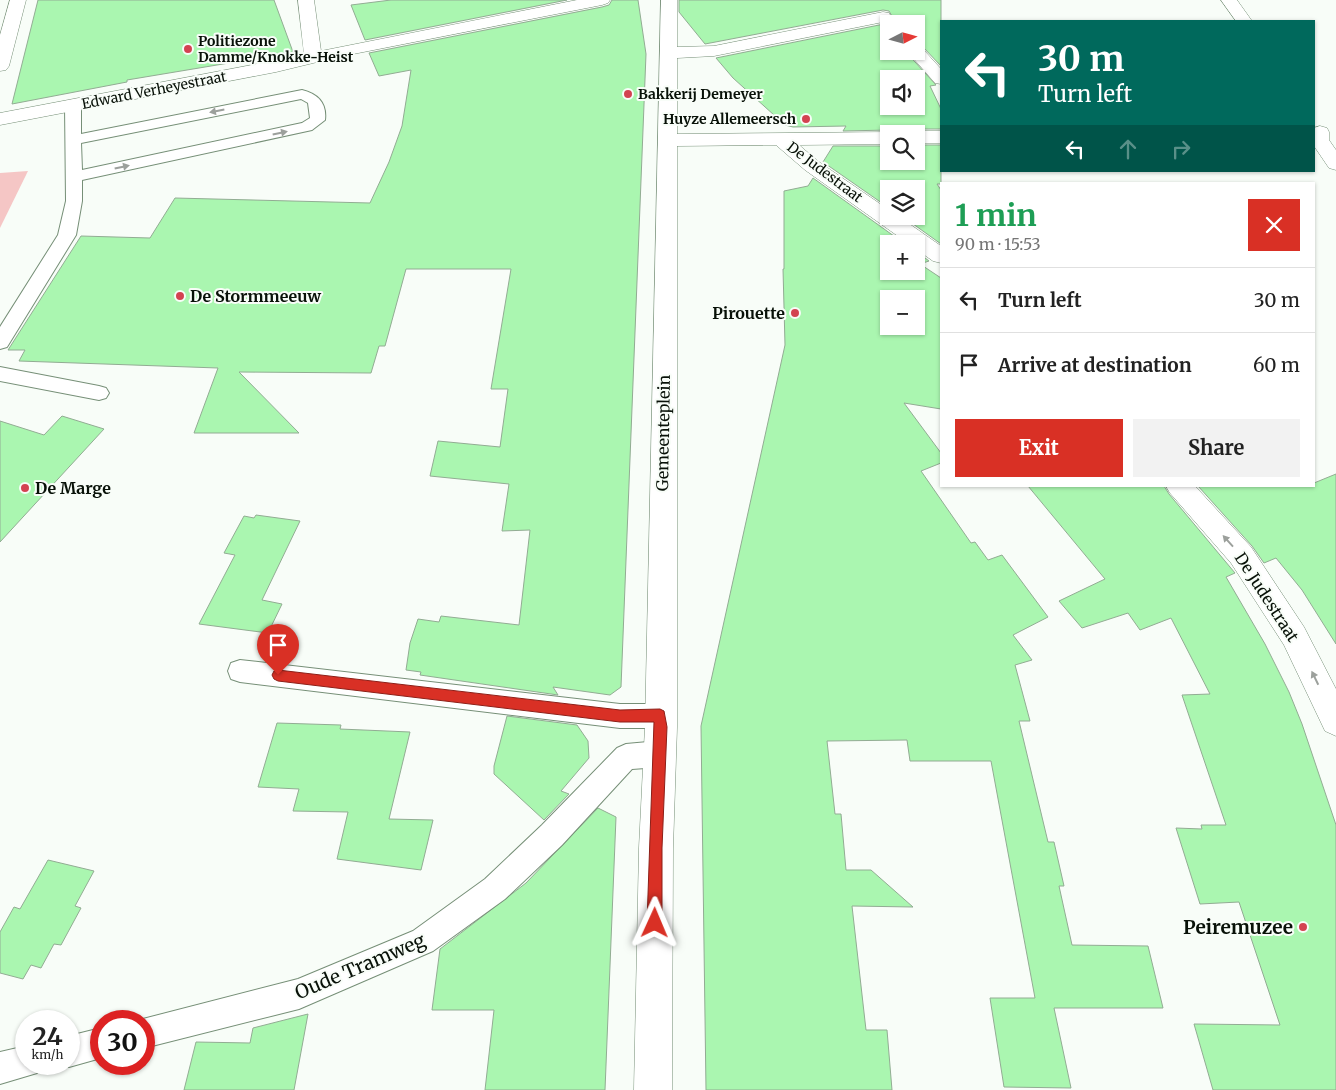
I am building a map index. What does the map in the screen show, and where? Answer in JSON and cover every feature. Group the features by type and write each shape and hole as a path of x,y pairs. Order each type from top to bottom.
{"street":[{"path":"0,66 18,0"},
{"path":"306,0 313,58"},
{"name":"Edward Verheyestraat","path":"0,119 276,67 602,0"},
{"path":"1229,0 1243,20"},
{"name":"Gemeenteplein","path":"653,1090 656,848 660,732 669,6"},
{"path":"669,53 714,51 880,15"},
{"path":"924,60 940,78"},
{"path":"1321,129 1319,140 1336,164"},
{"path":"925,137 940,137"},
{"path":"667,140 880,138"},
{"name":"De Judestraat","path":"782,140 812,166 940,255"},
{"name":"De Judestraat","path":"1180,487 1241,555 1294,636 1336,721"}],"lane":[{"path":"73,140 302,94 310,96 318,104 319,111 318,120 307,127 74,177"},
{"path":"0,342 67,235 74,201 73,105"},
{"path":"0,374 99,393"},
{"path":"240,671 620,716 660,732"},
{"name":"Oude Tramweg","path":"155,1029 299,994 423,941 496,889 552,835 626,757 660,732"},
{"path":"0,1068 15,1065"}],"shaded area":[{"path":"28,171 0,228 0,173"}],"building":[{"path":"38,0 274,0 293,52 234,60 235,62 127,80 127,82 12,104"},
{"path":"391,0 567,0 365,40 351,5"},
{"path":"612,0 638,0 646,54 621,687 610,695 553,687 558,695 420,675 421,672 406,670 410,643 418,619 439,622 441,616 519,625 530,530 502,531 509,484 430,476 438,441 500,447 508,389 491,389 511,269 406,269 385,346 379,346 371,373 239,372 299,433 194,433 218,368 19,361 25,350 8,350 81,236 150,238 175,198 370,203 389,162 402,126 411,70 379,76 369,53 602,7 609,5"},
{"path":"679,0 941,0 940,65 925,49 925,15 891,15 889,11 883,10 705,44 679,12"},
{"path":"880,25 880,60 913,60 922,70 880,70 880,115 925,115 925,73 936,85 930,86 940,107 940,129 925,129 925,125 880,125 880,130 843,131 846,126 793,127 785,125 733,78 716,58"},
{"path":"925,145 940,145 941,182 937,184 940,188 940,243 915,225 925,225 925,180 880,180 880,202 823,162 833,146 880,146 880,170 925,170"},
{"path":"813,178 892,235 880,235 880,280 925,280 925,267 940,277 940,409 904,403 940,452 940,463 921,471 971,543 975,542 988,560 1002,555 1048,617 1013,635 1032,660 1015,665 1030,721 1019,721 1048,842 1054,842 1064,886 1059,886 1072,945 1148,946 1163,1008 1054,1008 1071,1088 1004,1087 990,998 1035,998 991,761 910,761 907,740 827,741 835,814 841,814 846,870 871,870 913,907 852,906 866,1030 887,1030 892,1090 706,1090 701,726 785,345 784,191 808,186"},
{"name":"De Marge","path":"62,416 104,429 0,542 0,421 44,435"},
{"path":"1336,474 1336,644 1302,590 1276,558 1264,563 1252,546 1199,487 1315,487 1315,483"},
{"path":"1029,487 1165,487 1235,573 1226,577 1265,644 1289,692 1302,724 1336,825 1336,1090 1213,1090 1194,1024 1280,1025 1239,902 1200,904 1176,828 1202,829 1201,825 1226,825 1182,695 1210,694 1171,618 1140,630 1128,613 1082,628 1059,601 1105,579"},
{"path":"256,515 300,521 262,600 282,604 268,633 199,624 235,555 224,553 244,516 254,518"},
{"path":"507,716 577,725 588,741 589,758 561,791 569,794 544,820 494,774 494,766"},
{"path":"277,723 341,725 340,729 410,732 389,819 433,820 421,870 337,859 348,812 293,811 299,789 258,787"},
{"path":"598,808 616,817 605,1090 485,1090 494,1010 432,1010 440,949 526,883"},
{"path":"48,860 94,871 75,906 81,908 61,945 54,944 41,968 31,965 23,979 0,973 0,932 14,907 20,909"},
{"path":"308,1014 294,1090 184,1090 196,1042 250,1043 253,1028"}],"place":[{"name":"Politiezone Damme/Knokke-Heist","path":"188,49"},
{"name":"Bakkerij Demeyer","path":"628,94"},
{"name":"Huyze Allemeersch","path":"806,119"},
{"name":"De Stormmeeuw","path":"180,296"},
{"name":"Pirouette","path":"795,313"},
{"name":"De Marge","path":"25,488"},
{"name":"Peiremuzee","path":"1303,927"}],"route":[{"path":"278,675 620,716 660,716 655,923"}]}
